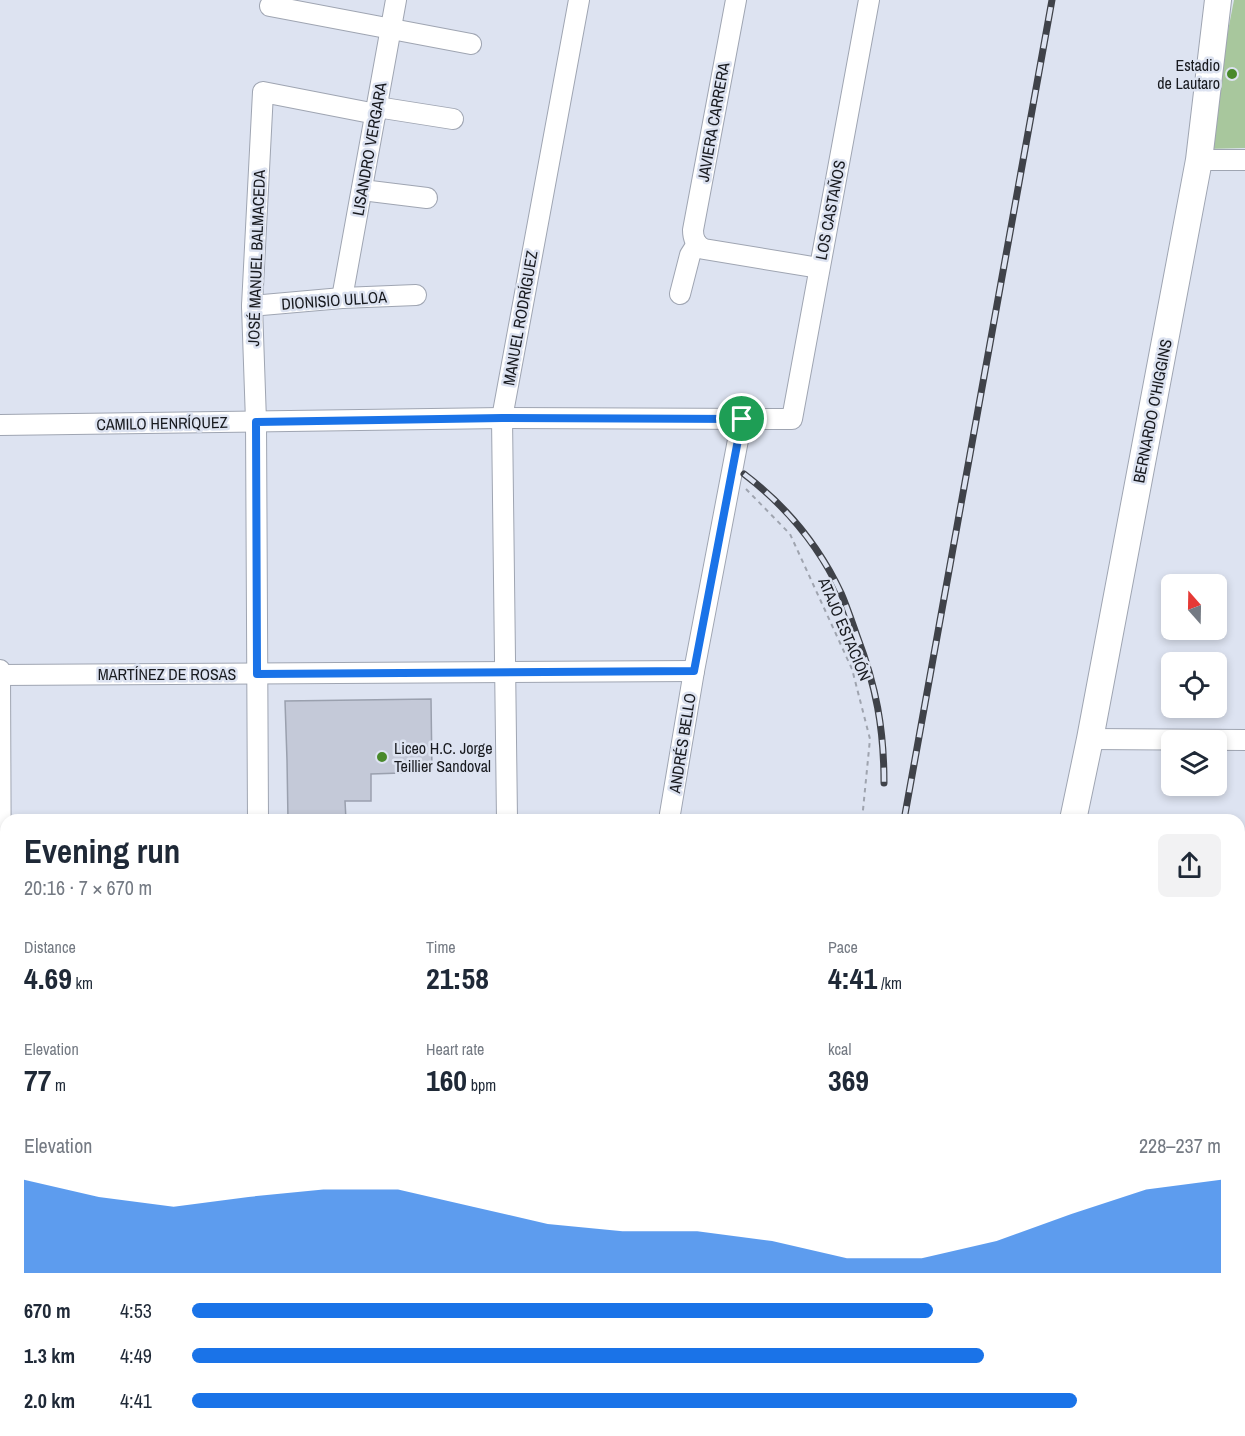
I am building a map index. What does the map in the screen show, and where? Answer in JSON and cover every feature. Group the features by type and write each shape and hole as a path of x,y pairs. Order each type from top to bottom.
{"main road":[{"name":"BERNARDO O'HIGGINS","path":"1075,814 1199,160 1218,1"}],"street":[{"name":"LISANDRO VERGARA","path":"342,298 396,0"},
{"name":"MANUEL RODRÍGUEZ","path":"507,814 502,418 579,0"},
{"name":"JAVIERA CARRERA","path":"680,294 690,255 697,244 693,230 736,0"},
{"name":"LOS CASTAÑOS","path":"792,419 869,0"},
{"path":"270,6 471,44"},
{"name":"JOSÉ MANUEL BALMACEDA","path":"258,814 256,422 252,306 263,92 376,110"},
{"path":"376,110 453,119"},
{"path":"1199,160 1245,159"},
{"path":"362,190 427,198"},
{"path":"697,244 704,249 819,268"},
{"name":"DIONISIO ULLOA","path":"252,306 342,298 416,295"},
{"name":"CAMILO HENRÍQUEZ","path":"0,425 502,418 792,419"},
{"name":"ANDRÉS BELLO","path":"670,814 694,671 742,419"},
{"name":"MARTÍNEZ DE ROSAS","path":"0,673 694,671"},
{"path":"0,673 1,814"},
{"path":"1090,739 1245,740"}],"path":[{"name":"ATAJO ESTACIÓN","path":"731,474 790,534 852,669 870,739 863,814"}],"green space":[{"name":"Estadio de Lautaro","path":"1234,0 1245,0 1245,148 1205,149"}],"building":[{"path":"431,699 432,772 371,774 371,801 345,801 346,814 288,814 285,701"}],"railway":[{"path":"905,814 1052,0"},
{"path":"744,474 773,499 800,528 822,559 841,593 864,654 874,690 882,744 884,783"}],"place":[{"name":"Estadio de Lautaro","path":"1232,74"},
{"name":"Liceo H.C. Jorge Teillier Sandoval","path":"382,757"}],"route":[{"path":"502,418 742,419 694,671 257,674 256,422 502,418"}]}
